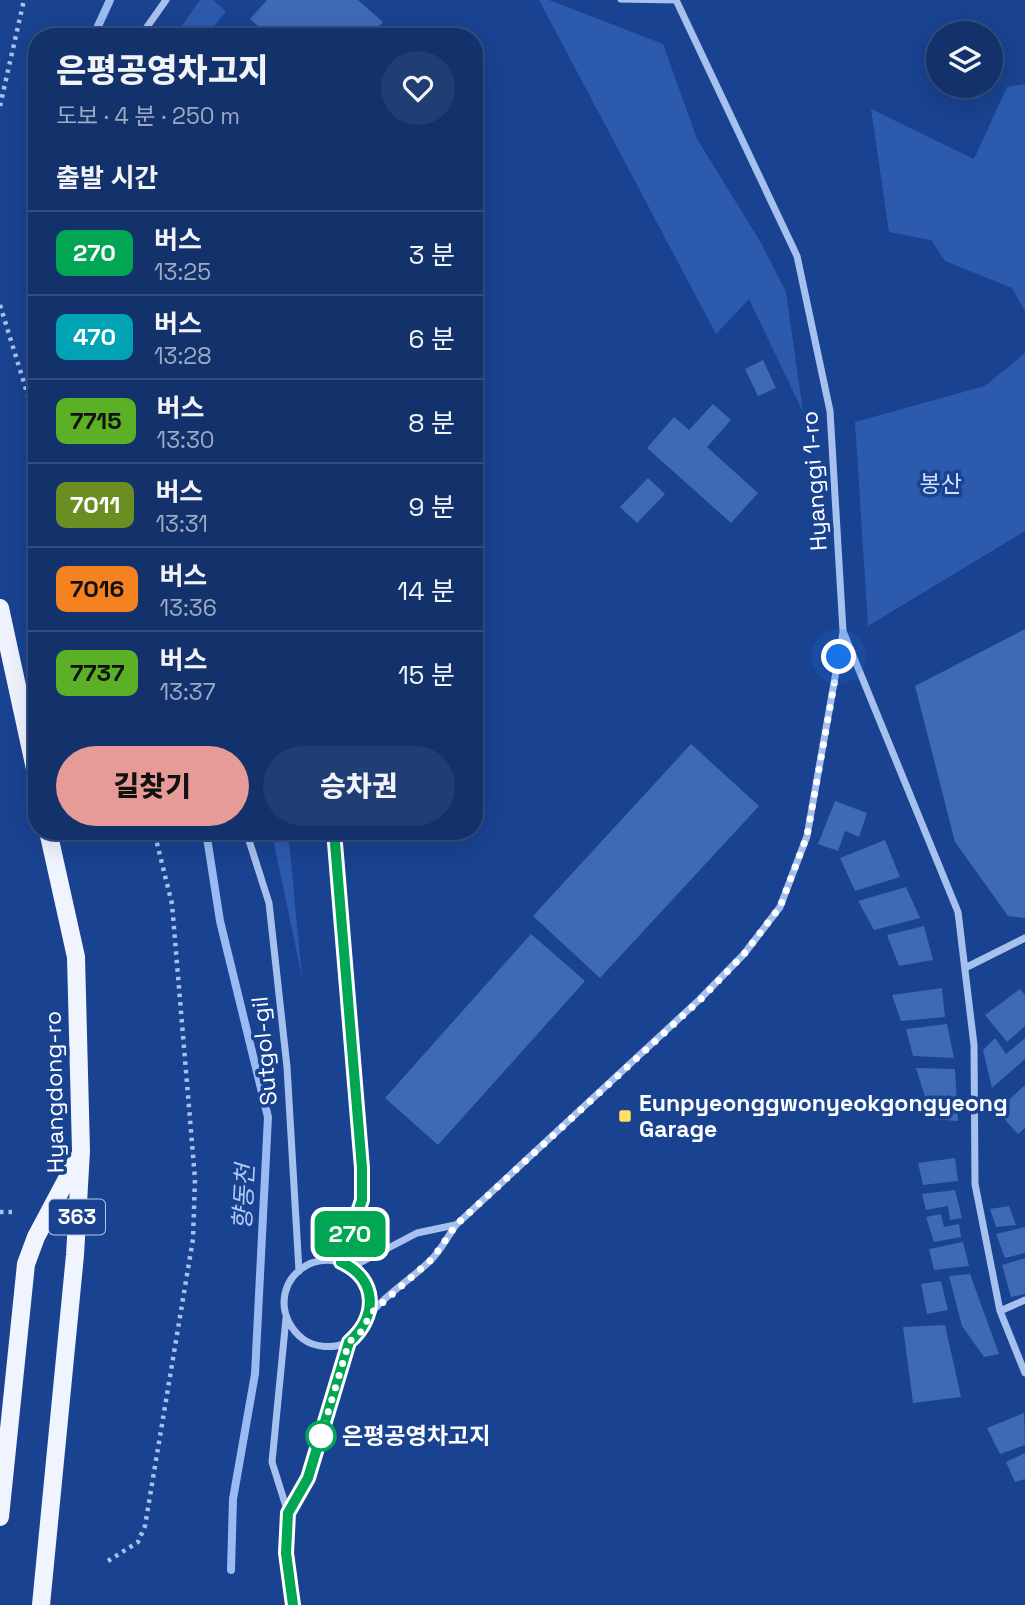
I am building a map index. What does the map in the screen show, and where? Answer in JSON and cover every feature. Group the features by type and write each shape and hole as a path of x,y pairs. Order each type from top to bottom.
{"main road":[{"path":"0,608 28,737"},
{"name":"Hyangdong-ro","path":"41,1605 75,1255 81,1151 76,957 50,840"},
{"path":"0,1517 26,1264 36,1237 81,1151"}],"street":[{"path":"146,28 166,0"},
{"name":"Hyanggi 1-ro","path":"676,1 797,256 830,411 843,631 958,912 967,967 974,1045 975,1184 1000,1311 1025,1373"},
{"path":"370,1314 433,1258 456,1225 701,999 744,954 780,907 807,836 843,631"},
{"name":"Sutgol-gil","path":"249,840 269,904 287,1068 299,1271"},
{"path":"967,967 1025,938"},
{"path":"352,1267 416,1233 456,1225"},
{"path":"286,1317 293,1331 312,1344 335,1347 349,1342 363,1330 370,1314 371,1296 365,1279 352,1267 341,1262 327,1260 312,1263 299,1271 289,1284 284,1300 286,1317 272,1462 288,1513 286,1553 293,1605"},
{"path":"1000,1311 1025,1300"},
{"path":"288,1513 308,1478 349,1342"}],"lane":[{"path":"620,0 676,1"},
{"path":"335,840 362,1168 362,1200 341,1262"}],"path":[{"path":"0,106 24,0"},
{"path":"0,305 28,396"},
{"path":"107,1561 138,1542 145,1527 192,1239 195,1179 172,904 156,840"},
{"path":"0,1212 12,1212"}],"green space":[{"path":"200,0 213,0 226,11 213,28 180,28"},
{"path":"539,0 549,0 663,44 697,139 760,241 786,292 803,412 749,299 716,334"},
{"path":"1025,84 1025,311 1012,288 945,261 931,240 889,232 871,109 974,159 1007,87"},
{"name":"봉산","path":"1025,353 1025,531 868,626 855,422 985,386"},
{"path":"273,840 289,840 302,977"}],"building":[{"path":"267,0 358,0 383,22 378,28 260,28 250,19"},
{"path":"763,360 776,388 758,396 745,369"},
{"path":"713,404 731,420 707,447 758,493 731,523 647,448 674,417 689,430"},
{"path":"648,478 665,494 637,523 620,507"},
{"path":"1025,629 1025,918 1008,916 955,842 915,686"},
{"path":"691,744 759,806 600,978 533,916"},
{"path":"835,801 867,813 859,837 845,831 838,851 818,844"},
{"path":"885,840 900,877 855,891 840,858"},
{"path":"906,887 920,918 874,930 858,901"},
{"path":"924,926 933,960 899,966 887,935"},
{"path":"531,934 585,981 438,1145 385,1098"},
{"path":"942,988 945,1017 901,1021 892,995"},
{"path":"1020,989 1025,995 1025,1026 1007,1042 985,1015"},
{"path":"947,1024 954,1058 913,1056 906,1029"},
{"path":"995,1038 1006,1054 1025,1038 1025,1059 992,1088 983,1050"},
{"path":"916,1068 955,1069 958,1121 932,1119"},
{"path":"1025,1085 1025,1128 1018,1134 997,1111"},
{"path":"955,1158 958,1181 923,1185 918,1163"},
{"path":"955,1190 962,1218 950,1220 948,1206 926,1210 922,1194"},
{"path":"1009,1206 1016,1225 996,1227 990,1209"},
{"path":"941,1214 944,1227 959,1224 961,1237 934,1242 926,1217"},
{"path":"1025,1227 1025,1253 1005,1258 996,1234"},
{"path":"963,1242 969,1266 934,1270 929,1249"},
{"path":"1025,1258 1025,1294 1011,1297 1002,1265"},
{"path":"970,1274 999,1354 984,1357 962,1326 949,1276"},
{"path":"941,1281 948,1310 927,1314 921,1284"},
{"path":"945,1325 961,1397 913,1403 903,1327"},
{"path":"1024,1413 1025,1445 1000,1454 987,1428"},
{"path":"1025,1453 1025,1479 1015,1482 1006,1462"}],"waterway":[{"name":"향동천","path":"97,28 110,0"},
{"name":"향동천","path":"207,840 220,921 268,1117 255,1374 233,1499 231,1570"}],"bus line":[{"name":"270","path":"293,1605 286,1553 288,1513 308,1478 349,1342 363,1330 370,1314 371,1296 365,1279 352,1267 341,1262 362,1200 362,1168 335,840"}],"place":[{"name":"Eunpyeonggwonyeokgongyeong Garage","path":"625,1116"},
{"name":"은평공영차고지","path":"321,1436"}],"route":[{"path":"321,1436 349,1342 363,1330 370,1314 433,1258 456,1225 701,999 744,954 780,907 807,836 839,657"}]}
